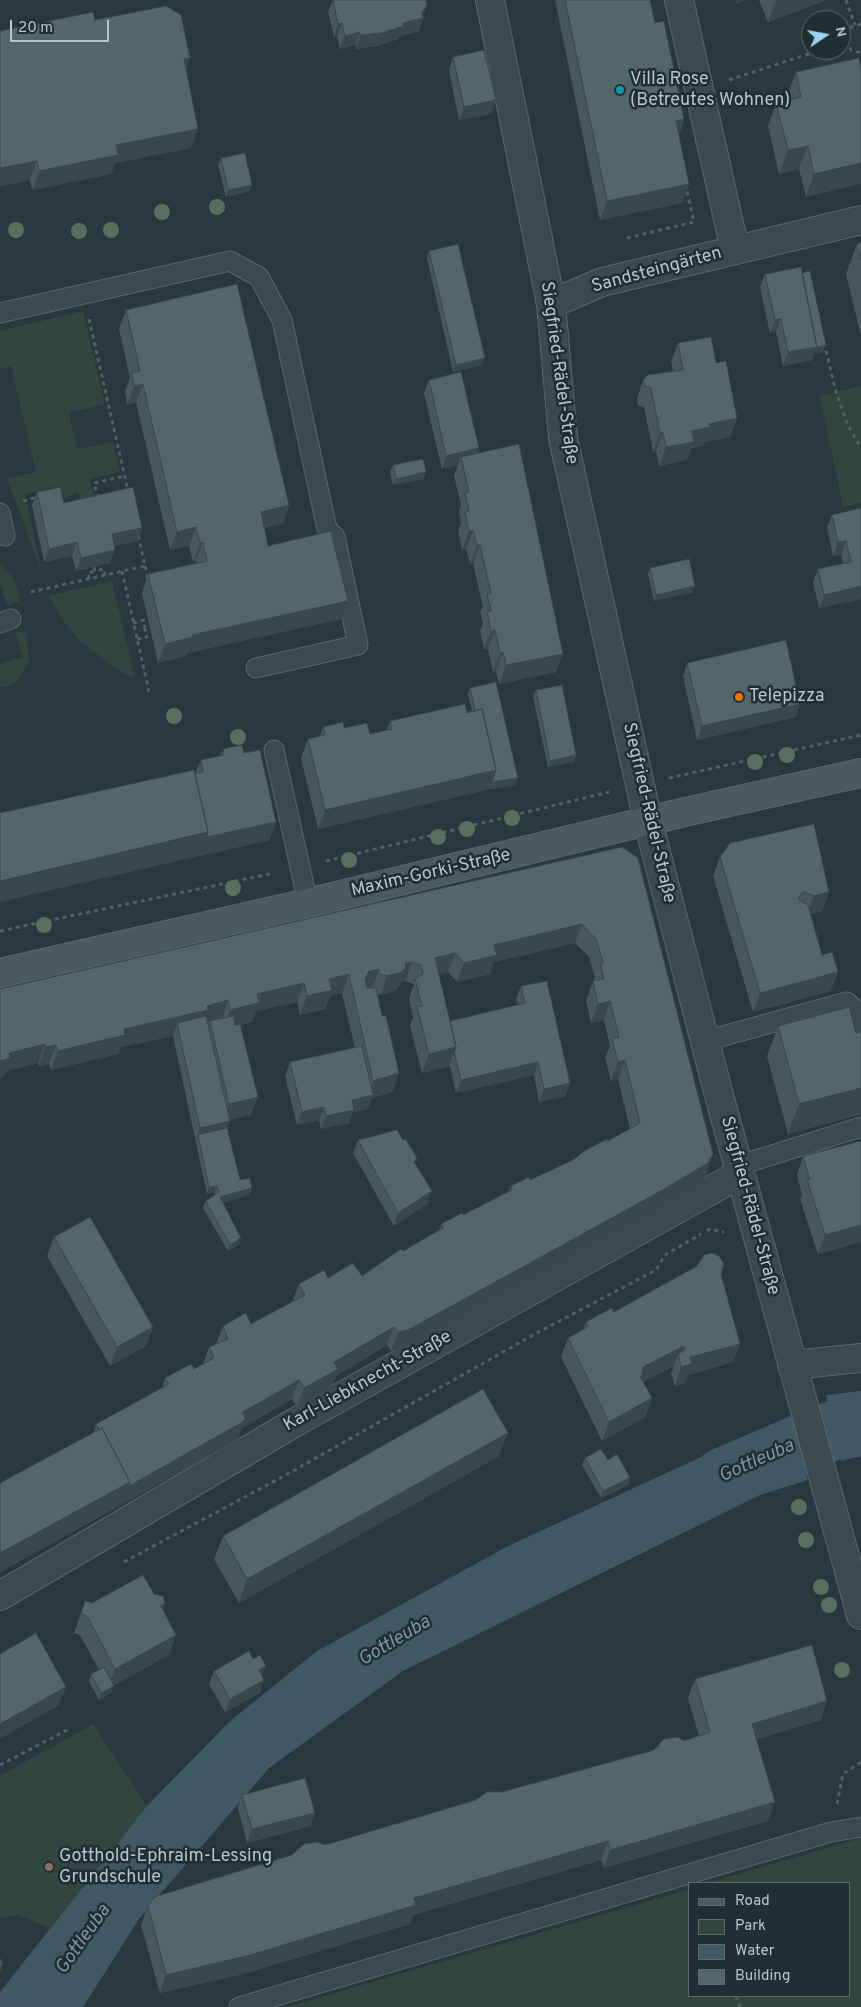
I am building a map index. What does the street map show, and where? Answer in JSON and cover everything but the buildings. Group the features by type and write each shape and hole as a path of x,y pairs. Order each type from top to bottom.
{"main road":[{"name":"Maxim-Gorki-Straße","path":"0,972 308,903 648,821 861,773"}],"street":[{"name":"Siegfried-Rädel-Straße","path":"490,0 551,304 563,438 648,821 792,1365 857,1588 861,1615"},
{"name":"Sandsteingärten","path":"679,0 735,250"},
{"name":"Sandsteingärten","path":"551,304 602,282 861,220"},
{"name":"Karl-Liebknecht-Straße","path":"0,1596 294,1423 739,1170"},
{"path":"792,1365 861,1358"}],"lane":[{"path":"0,313 230,261 259,277 282,320 327,530 335,536 358,645 256,668"},
{"path":"0,513 5,536"},
{"path":"274,750 308,903"},
{"path":"705,1041 847,1002 858,1012 861,1023"},
{"path":"739,1170 861,1127"},
{"path":"238,2007 830,1832 861,1827"}],"path":[{"path":"846,0 855,25"},
{"path":"851,29 855,25 861,24"},
{"path":"699,90 801,57"},
{"path":"627,238 694,222 685,180"},
{"path":"84,294 129,494"},
{"path":"823,336 836,392 848,426 861,448"},
{"path":"100,507 94,483 125,476"},
{"path":"19,501 48,495"},
{"path":"137,530 149,581 157,579"},
{"path":"31,592 145,566"},
{"path":"89,579 88,572 95,569 104,569 105,575"},
{"path":"122,571 149,692"},
{"path":"134,623 144,620 148,628 147,637 137,640"},
{"path":"0,931 300,868 640,784 861,735"},
{"path":"119,1564 656,1270 665,1255 710,1229 722,1230 727,1236"},
{"path":"0,1765 67,1730"},
{"path":"830,1832 843,1774 861,1762"}],"green space":[{"path":"83,311 105,404 69,413 77,449 113,442 120,472 90,479 95,502 81,505 78,493 61,498 58,486 25,494 42,574 7,478 36,472 11,366 0,369 0,331"},
{"path":"861,386 861,503 843,507 820,396"},
{"path":"0,564 14,578 20,601 7,605 0,583"},
{"path":"112,581 135,679 113,667 78,639 61,618 49,596"},
{"path":"15,632 26,632 29,662 20,678 9,686 0,688 0,664 23,657"},
{"name":"Gotthold-Ephraim-Lessing Grundschule","path":"93,1724 147,1806 50,1928 17,1915 0,1919 0,1776"},
{"path":"861,1838 861,2007 287,2007 688,1890 688,1997 851,1997 851,1882 711,1882"}],"water":[{"path":"861,1391 861,1456 841,1461 826,1395"},
{"path":"790,1416 808,1480 760,1495 403,1671 269,1768 139,1919 83,2007 0,2007 0,1992 147,1806 229,1722 317,1651 508,1546"}],"pier":[{"path":"823,1395 826,1395 840,1464 839,1462"},
{"path":"789,1414 793,1415 810,1479 808,1480"}],"waterway":[{"name":"Gottleuba","path":"723,1477 834,1430 861,1424"}],"place":[{"name":"Villa Rose (Betreutes Wohnen)","path":"620,90"},
{"name":"Telepizza","path":"739,697"},
{"name":"Gotthold-Ephraim-Lessing Grundschule","path":"49,1867"}]}
